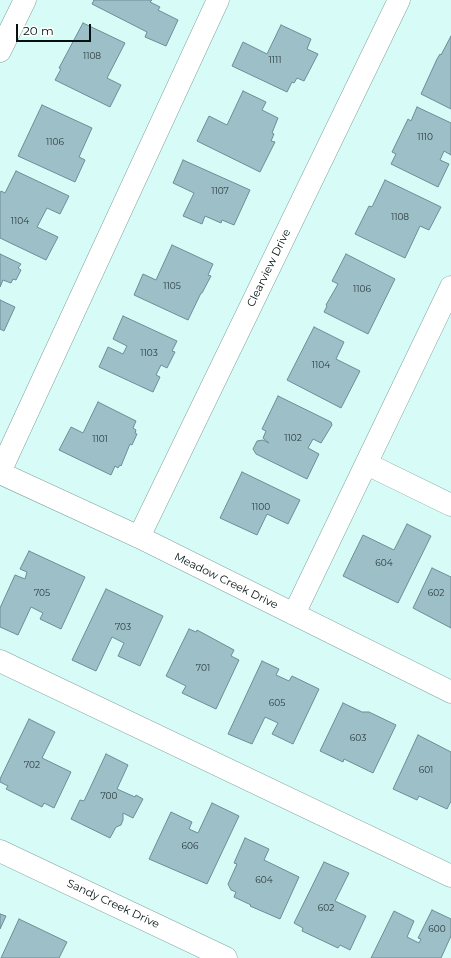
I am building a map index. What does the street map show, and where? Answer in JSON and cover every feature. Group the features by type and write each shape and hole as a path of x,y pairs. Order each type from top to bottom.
{"street":[{"path":"0,51 25,0"},
{"path":"0,473 218,0"},
{"name":"Clearview Drive","path":"139,537 399,0"},
{"path":"294,614 451,287"},
{"path":"367,464 451,505"},
{"name":"Meadow Creek Drive","path":"0,473 139,537 451,692"},
{"path":"0,661 451,876"},
{"name":"Sandy Creek Drive","path":"0,851 226,958"}],"building":[{"path":"94,0 152,0 150,2 160,7 158,10 178,20 166,46 145,37 147,32 92,4"},
{"path":"83,23 125,43 107,78 121,85 110,107 55,80 61,69 59,68"},
{"path":"281,25 311,39 307,49 318,54 304,81 297,78 294,83 292,82 287,92 232,66 243,42 267,54"},
{"path":"451,36 451,109 421,94 437,59 440,54 441,55"},
{"path":"243,91 266,102 262,110 278,118 272,133 274,134 271,141 275,142 260,172 197,141 209,116 227,125"},
{"path":"42,105 92,128 79,157 85,160 75,182 18,156"},
{"path":"417,107 451,123 451,155 444,151 440,160 449,164 438,187 391,164 396,154 392,152 408,119 411,121"},
{"path":"183,160 250,190 234,225 222,220 221,223 205,216 202,224 183,216 194,193 173,183"},
{"path":"16,171 69,196 60,214 47,208 37,227 58,237 46,260 0,238 0,193 1,191 5,193"},
{"path":"385,180 441,207 429,230 420,226 405,258 355,234 369,206 372,207"},
{"path":"172,245 213,264 208,275 211,276 188,320 134,295 143,274 156,280"},
{"path":"0,254 21,264 18,268 21,270 16,280 13,279 11,283 3,280 0,287"},
{"path":"346,254 395,279 368,334 324,312 327,306 326,305 338,284 332,281"},
{"path":"0,300 15,307 4,331 0,329"},
{"path":"123,316 177,341 172,351 175,352 167,368 161,365 156,375 160,377 153,392 99,367 108,347 123,354 127,346 113,339"},
{"path":"314,327 344,342 336,359 360,371 341,408 287,380"},
{"path":"278,396 331,422 332,425 321,443 313,439 308,448 319,454 307,479 256,454 253,449 257,441 263,440 269,443 263,438 266,431 262,429"},
{"path":"98,402 136,421 133,428 136,430 135,433 137,434 132,445 130,444 121,466 120,465 118,468 115,466 111,475 59,450 71,427 83,433"},
{"path":"242,472 300,500 288,524 267,514 257,535 220,518"},
{"path":"407,524 431,536 398,603 343,576 363,535 394,550"},
{"path":"29,551 85,577 61,629 40,619 43,613 31,607 18,635 0,627 0,608 15,575 25,579 27,572 20,569"},
{"path":"432,568 451,577 451,628 413,608"},
{"path":"106,589 163,616 140,666 118,656 124,643 112,637 96,671 72,660"},
{"path":"189,629 196,632 197,630 234,650 231,656 239,660 216,709 182,693 186,686 166,676"},
{"path":"262,661 279,669 276,675 289,681 292,676 319,689 293,744 272,734 278,723 265,717 252,744 228,734"},
{"path":"343,703 362,712 369,712 396,725 373,773 344,759 343,762 320,751"},
{"path":"29,719 55,732 42,758 71,772 54,808 44,803 42,807 6,789 8,786 0,782 0,779"},
{"path":"418,735 451,752 451,801 447,809 419,796 417,800 393,789"},
{"path":"106,754 128,765 117,789 135,797 136,795 143,799 133,818 123,813 121,825 116,827 110,838 71,819 80,800 84,801"},
{"path":"212,803 239,816 207,884 149,859 171,812 192,822 189,829 198,833"},
{"path":"245,838 269,849 264,860 299,877 280,919 250,906 251,905 234,897 236,892 231,890 228,884 237,864 234,863"},
{"path":"324,862 349,873 335,901 366,916 350,950 340,945 338,948 302,931 303,928 294,923"},
{"path":"432,910 451,919 451,936 441,958 371,958 394,911 414,921 407,937 419,943 421,939 418,938"},
{"path":"0,914 6,916 0,929"},
{"path":"19,919 67,942 59,958 1,958"}]}
